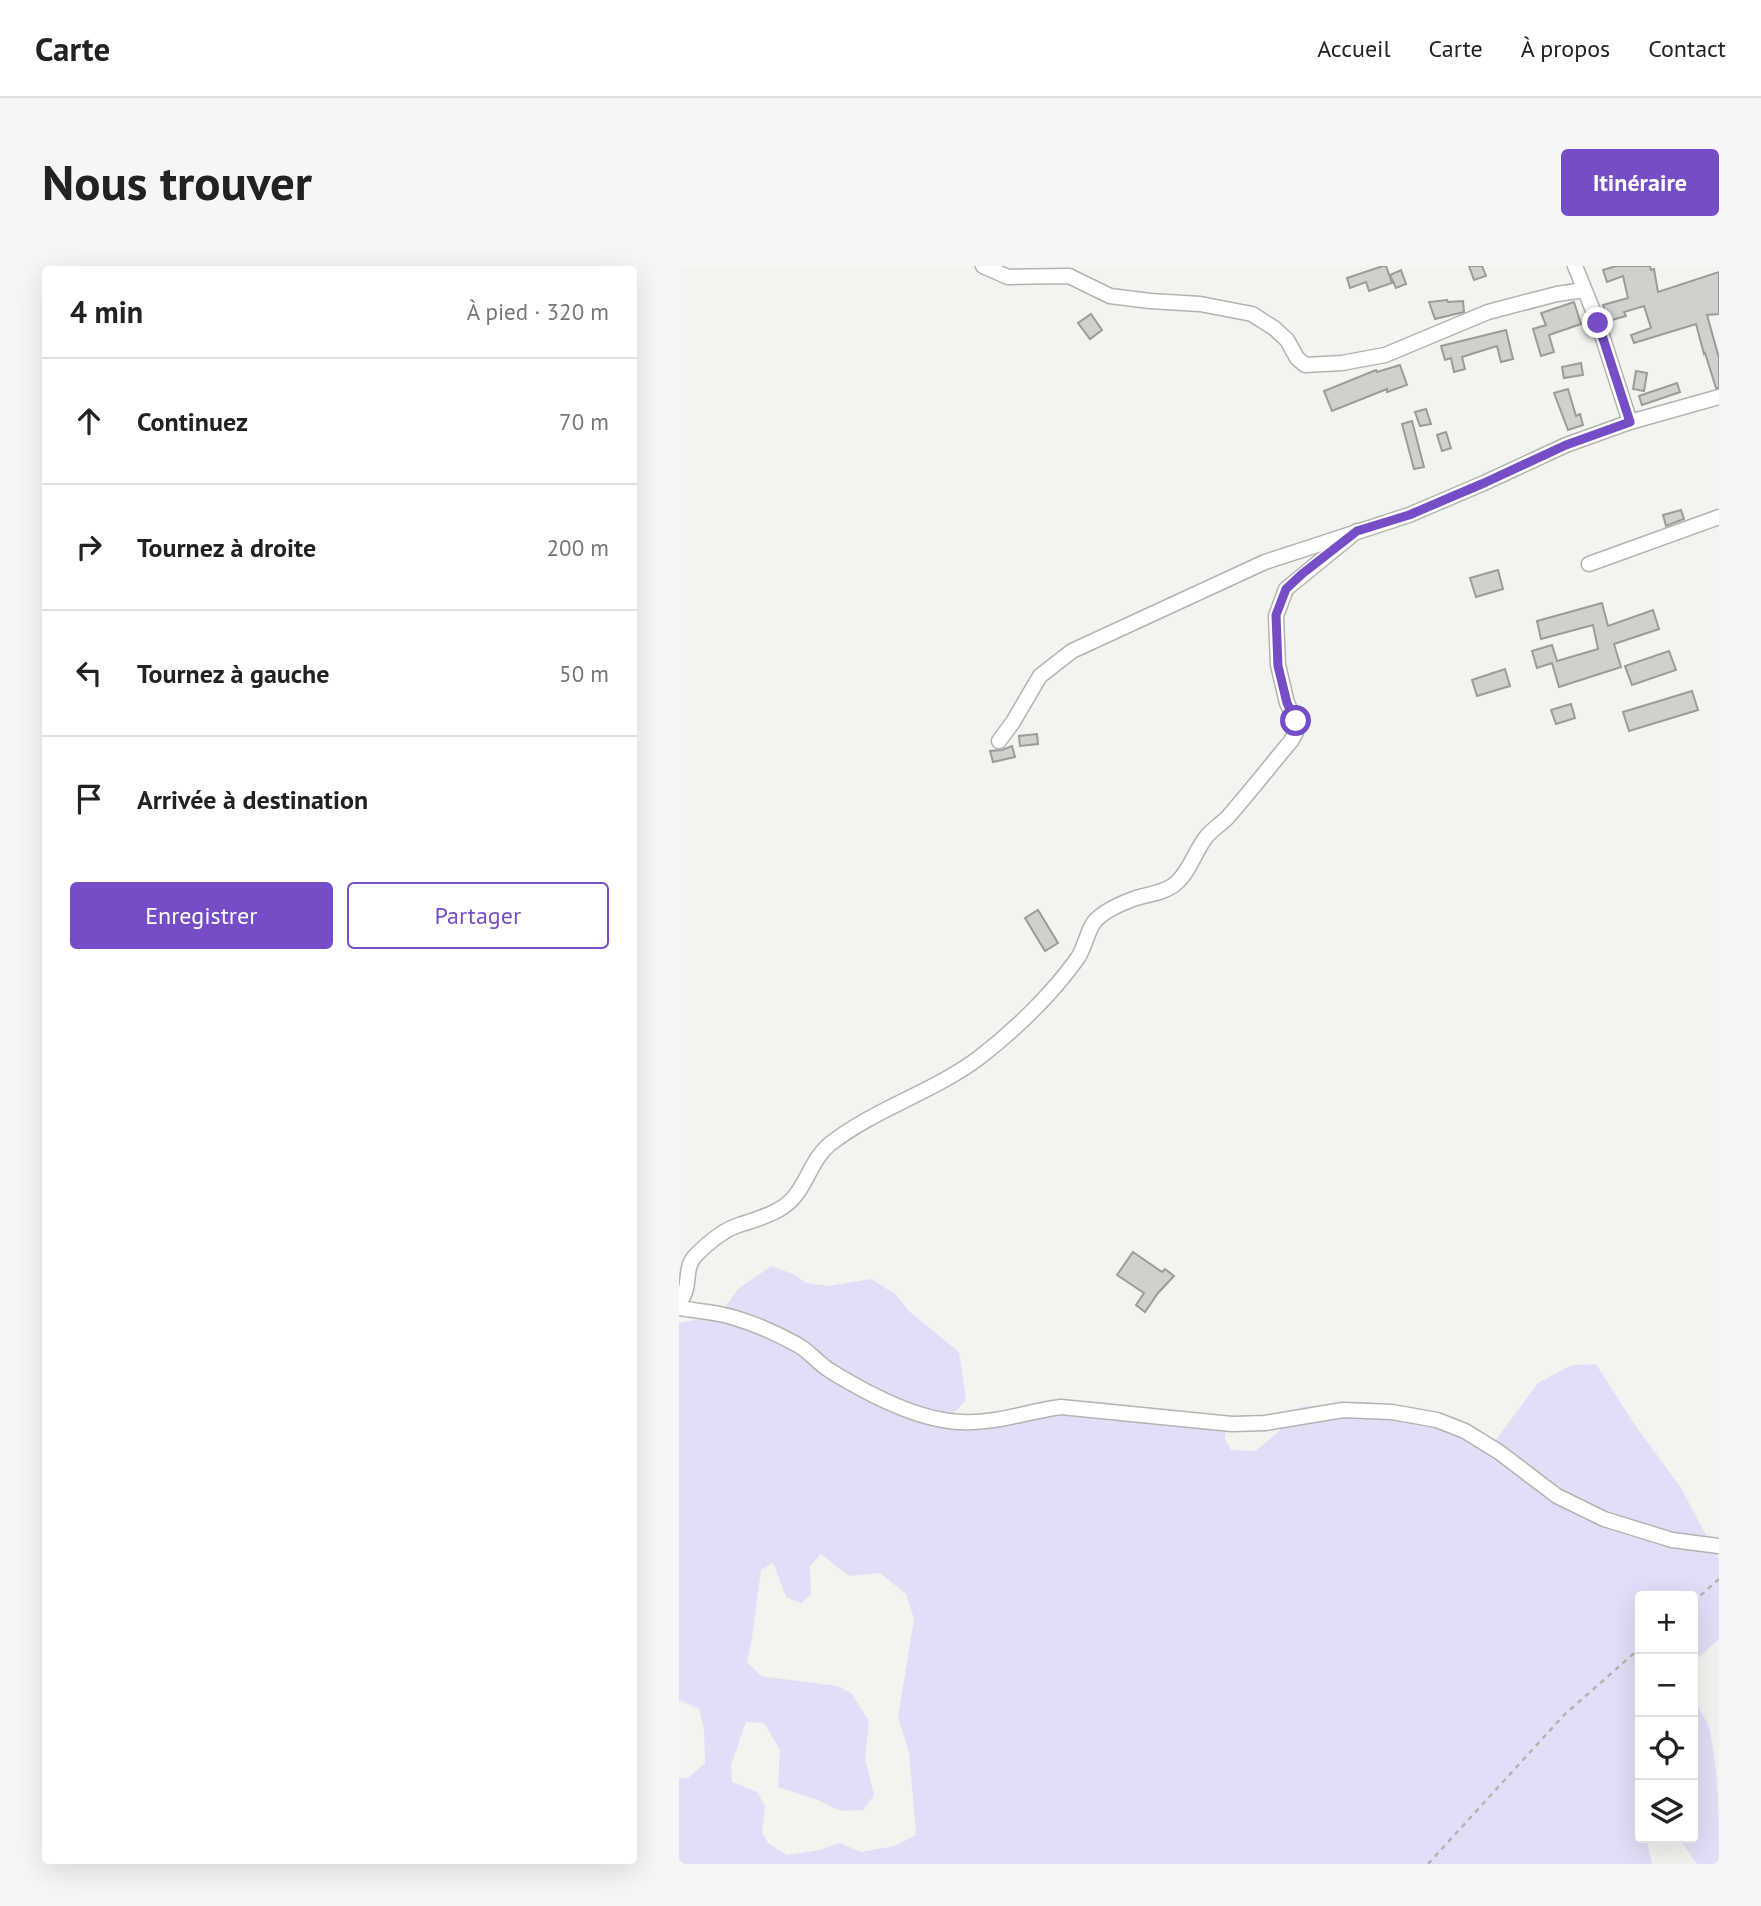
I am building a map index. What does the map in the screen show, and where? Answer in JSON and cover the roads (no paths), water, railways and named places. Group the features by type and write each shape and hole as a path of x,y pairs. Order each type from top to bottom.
{"street":[{"path":"983,266 1008,277 1069,276 1110,296 1200,304 1252,314 1287,340 1297,358 1305,365 1342,363 1385,355 1488,312 1557,294 1584,290"},
{"path":"1575,266 1598,323 1630,422"},
{"path":"999,741 1040,676 1072,651 1265,562 1409,515 1566,445 1630,422 1719,397"},
{"path":"1589,564 1719,517"},
{"path":"1357,531 1286,589 1276,615 1278,666 1287,703 1296,721 1296,732 1226,818 1208,835 1181,879 1161,892 1135,899 1101,915 1092,924 1079,958 1052,990 981,1056 915,1097 866,1120 827,1146 798,1192 781,1209 737,1225 709,1242 690,1262 687,1290 679,1305 731,1317 771,1332 797,1344 827,1368 884,1401 932,1418 961,1423 1003,1419 1035,1410 1061,1407 1232,1424 1265,1423 1343,1410 1392,1412 1437,1420 1465,1431 1499,1452 1557,1496 1604,1519 1672,1540 1719,1546"}]}
